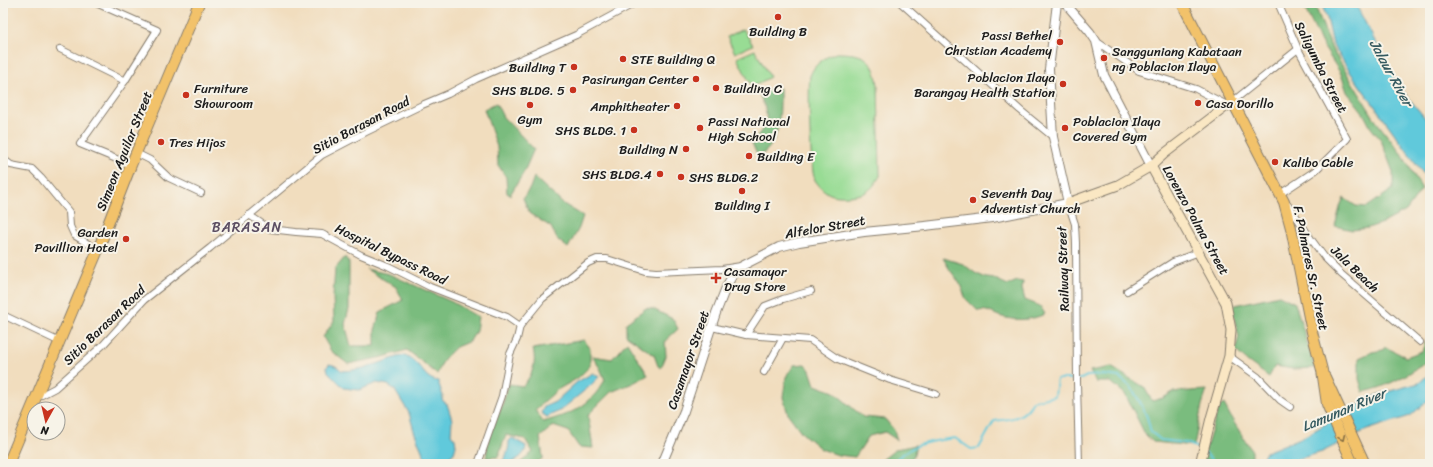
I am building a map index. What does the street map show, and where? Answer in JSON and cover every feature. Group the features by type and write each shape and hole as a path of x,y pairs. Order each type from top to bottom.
{"main road":[{"name":"Simeon Aguilar Street","path":"8,464 60,342 131,165 199,3"},
{"name":"F. Palmares Sr. Street","path":"1182,3 1229,104 1282,198 1291,228 1312,332 1322,370 1325,395 1330,412 1353,464"},
{"path":"1068,203 1118,184 1151,166 1164,154 1208,122 1229,104"},
{"name":"Lorenzo Palma Street","path":"1151,166 1226,303 1231,330 1229,356 1211,418 1200,464"},
{"name":"F. Palmares Sr. Street","path":"1322,370 1365,464"}],"street":[{"path":"96,3 157,30 125,81 80,144 131,165"},
{"name":"Sitio Barasan Road","path":"36,398 55,388 103,345 144,300 210,248 322,155 476,79 576,35 635,3"},
{"path":"900,3 1020,110 1053,137"},
{"name":"Railway Street","path":"1057,3 1049,69 1053,137 1074,224 1076,249 1079,464"},
{"path":"1065,3 1096,41 1139,71 1196,89 1229,104 1298,49"},
{"name":"Saligumba Street","path":"1278,3 1298,49 1347,140 1316,170 1282,198"},
{"name":"Lorenzo Palma Street","path":"1096,41 1104,75 1151,166"},
{"path":"60,49 125,81"},
{"path":"136,153 150,160 169,178 201,193"},
{"path":"3,159 11,165 32,170 41,178 69,212 70,226 74,235 98,250"},
{"name":"Jala Beach","path":"1282,198 1292,210 1311,239 1341,274 1420,342"},
{"name":"Alfelor Street","path":"520,326 542,299 588,263 597,259 607,259 656,272 706,270 742,266 779,247 799,242 864,232 992,218 1068,203"},
{"name":"Hospital Bypass Road","path":"249,215 270,229 322,234 361,255 388,266 430,287 507,317 520,326"},
{"path":"1127,291 1173,262 1199,252"},
{"name":"Casamayor Street","path":"662,464 684,411 727,284 734,273 742,266"},
{"path":"746,335 765,306 811,291"},
{"path":"3,315 60,342"},
{"path":"480,464 479,461 502,396 510,354 517,339 520,326"},
{"path":"712,327 746,335 810,340 838,359 890,380 936,394"},
{"path":"764,372 783,338"},
{"path":"1229,356 1258,377 1280,400 1290,407"}],"green space":[{"path":"1302,3 1314,3 1332,49 1376,121 1403,156 1422,189 1406,211 1385,222 1368,228 1352,230 1335,226 1341,204 1344,198 1356,206 1367,207 1393,189 1393,172 1381,140 1371,128 1362,111 1347,92 1341,74 1323,46"},
{"path":"743,29 753,45 735,53 727,37"},
{"path":"755,50 770,77 752,87 737,58"},
{"path":"836,53 853,54 866,58 874,68 878,85 880,176 872,187 859,195 838,196 828,193 818,184 813,174 809,112 810,76 814,68 820,62"},
{"path":"780,88 780,107 776,136 766,151 758,157 752,143 767,123 765,108 759,93"},
{"path":"496,103 503,117 534,149 524,172 510,195 507,193 506,177 498,165 497,147 484,109"},
{"path":"534,177 562,203 583,216 579,228 568,248 557,239 551,227 529,213 523,198 530,188"},
{"path":"345,257 349,263 349,309 345,324 351,346 375,346 375,330 380,312 403,300 396,287 366,269 389,274 452,302 478,317 476,331 470,341 456,347 444,359 437,374 407,350 383,357 348,364 331,351 323,337 334,321 333,296 335,269"},
{"path":"943,258 963,264 975,273 1008,285 1017,281 1023,282 1022,289 1025,300 1040,306 1045,314 1028,319 1011,319 986,311 978,311 966,299 959,282"},
{"path":"1279,295 1295,303 1315,368 1293,369 1275,366 1269,377 1235,350 1239,337 1231,306"},
{"path":"646,308 653,309 673,319 678,329 665,341 666,356 661,368 658,366 654,355 626,335 626,323"},
{"path":"1430,331 1430,360 1389,384 1363,392 1359,379 1359,358 1372,352 1383,350 1385,347 1406,357 1422,351"},
{"path":"584,340 590,348 590,366 578,378 557,390 535,410 543,422 579,408 593,397 599,389 605,380 600,368 592,356 612,359 627,342 648,375 611,392 588,415 593,448 579,447 568,431 553,426 540,437 543,458 535,464 519,464 533,452 525,439 506,435 498,457 486,458 489,435 501,409 509,384 523,386 526,382 533,369 533,349"},
{"path":"805,364 810,370 815,385 834,392 863,417 885,419 894,430 897,440 885,432 869,436 855,457 838,455 821,449 802,433 788,414 783,397 786,377 794,365"},
{"path":"1111,367 1144,387 1152,401 1163,398 1173,392 1207,390 1202,405 1194,446 1153,442 1145,434 1125,394 1111,382 1096,382 1090,371"},
{"path":"1224,404 1252,451 1252,456 1247,464 1201,464 1219,407"},
{"path":"916,445 914,455 908,464 877,464 896,449"}],"water":[{"name":"Jalaur River","path":"1321,3 1355,3 1398,85 1430,124 1430,183 1350,72 1333,45 1327,18"},
{"path":"405,355 415,362 428,377 438,381 443,396 442,400 447,404 450,413 452,420 451,434 455,439 456,446 454,453 439,463 429,461 424,456 414,431 409,413 394,389 388,385 377,383 359,390 344,388 328,372 327,367 329,364 336,366 342,371 350,371"},
{"path":"593,373 599,377 561,410 547,417 541,413 544,407 555,402 577,382"},
{"path":"1430,373 1430,399 1410,416 1364,431 1322,452 1298,459 1289,464 1259,464 1266,452 1303,437 1376,395 1419,383"},
{"path":"512,438 526,446 524,453 510,464 500,464 507,454 509,441"}],"waterway":[{"path":"891,464 906,452 928,442 955,438 971,449 979,448 994,421 1017,417 1026,411 1033,401 1055,396 1057,379 1081,379 1087,376 1104,375 1119,377 1131,387 1147,417 1151,432 1161,440 1186,443 1201,449"},
{"path":"1206,453 1214,464"}],"place":[{"name":"Building B","path":"778,17"},
{"name":"Passi Bethel Christian Academy","path":"1060,42"},
{"name":"Sangguniang Kabataan ng Poblacion Ilaya","path":"1104,58"},
{"name":"STE Building Q","path":"623,59"},
{"name":"Building T","path":"574,67"},
{"name":"Pasirungan Center","path":"696,79"},
{"name":"Poblacion Ilaya Barangay Health Station","path":"1063,84"},
{"name":"Building C","path":"716,88"},
{"name":"SHS BLDG. 5","path":"573,90"},
{"name":"Furniture Showroom","path":"186,95"},
{"name":"Casa Dorillo","path":"1198,103"},
{"name":"Gym","path":"530,105"},
{"name":"Amphitheater","path":"677,106"},
{"name":"Passi National High School","path":"700,128"},
{"name":"Poblacion Ilaya Covered Gym","path":"1065,128"},
{"name":"SHS BLDG. 1","path":"634,130"},
{"name":"Tres Hijos","path":"161,142"},
{"name":"Building N","path":"686,149"},
{"name":"Building E","path":"749,156"},
{"name":"Kalibo Cable","path":"1275,162"},
{"name":"SHS BLDG.4","path":"660,174"},
{"name":"SHS BLDG.2","path":"681,177"},
{"name":"Building I","path":"742,191"},
{"name":"Seventh Day Adventist Church","path":"973,200"},
{"name":"Garden Pavillion Hotel","path":"126,239"},
{"name":"Casamayor Drug Store","path":"716,278"}],"district":[{"name":"BARASAN","path":"247,227"}],"water label":[{"name":"Lamunan River","path":"1344,410"}]}
